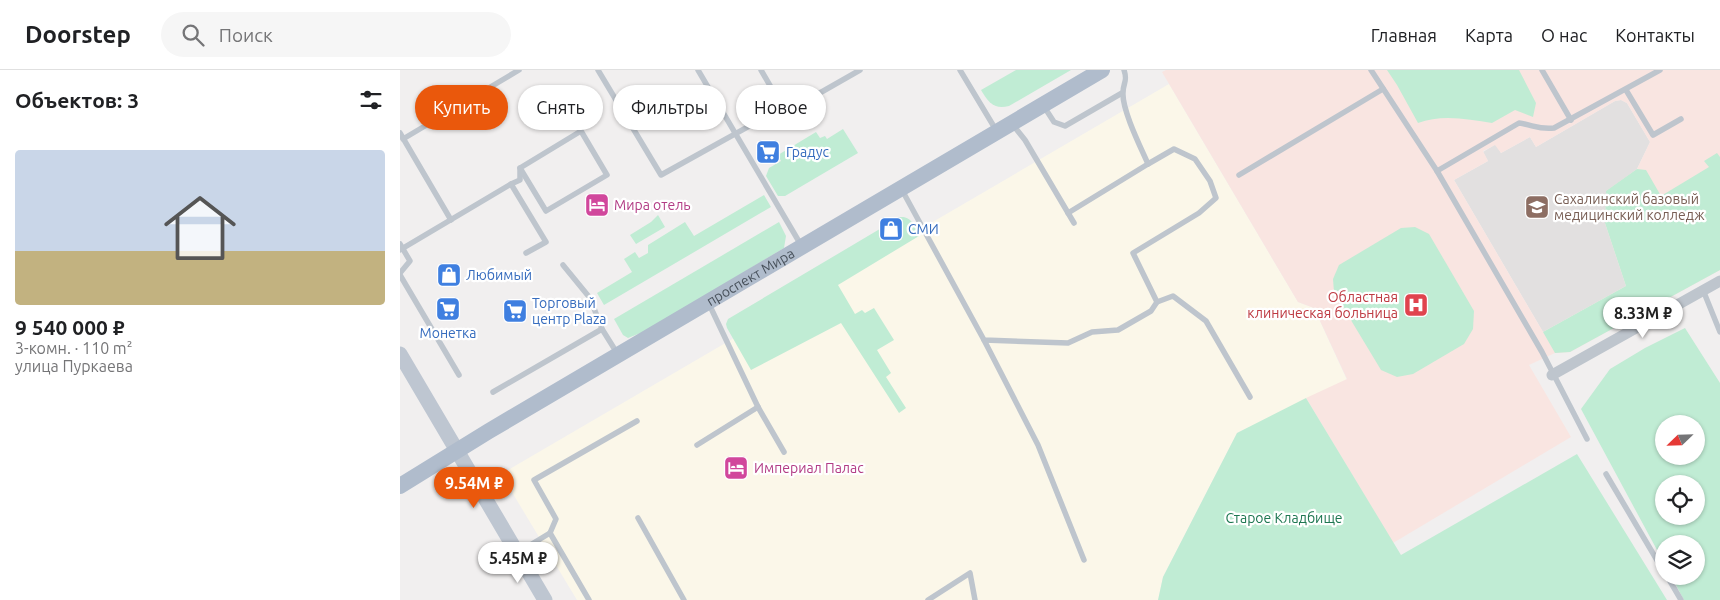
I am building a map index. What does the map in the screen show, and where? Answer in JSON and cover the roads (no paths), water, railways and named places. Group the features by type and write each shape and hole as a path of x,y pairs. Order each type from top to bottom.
{"main road":[{"name":"проспект Мира","path":"400,486 457,450 1102,70"},
{"path":"400,354 544,600"}],"street":[{"path":"1552,375 1720,281"}],"lane":[{"path":"451,220 402,136 519,70"},
{"path":"598,70 661,176 744,130"},
{"path":"698,70 802,247"},
{"path":"761,70 770,85"},
{"path":"826,90 860,70"},
{"path":"960,70 997,132"},
{"path":"1124,70 1127,79 1122,93 1129,119 1148,164"},
{"path":"1370,70 1437,171 1542,352 1552,375 1587,439"},
{"path":"1542,70 1571,120"},
{"path":"1437,171 1519,123 1542,129 1554,128 1660,70"},
{"path":"1239,175 1383,89"},
{"path":"1626,90 1653,135 1681,119"},
{"path":"1043,105 1054,122 1065,126 1122,93"},
{"path":"1012,123 1025,140 1074,223"},
{"path":"581,131 607,175 546,211 520,168 581,131"},
{"path":"1068,213 1174,149 1194,159 1210,181 1216,198 1199,213 1133,253 1157,302"},
{"path":"458,374 400,274 410,261 401,248 520,180 520,168"},
{"path":"511,184 546,242 526,253"},
{"path":"901,188 984,340 1038,445 1084,560"},
{"path":"563,265 590,298 602,329 618,355"},
{"path":"1702,290 1720,332"},
{"path":"984,340 1068,343 1092,332 1118,330 1151,311 1157,302 1173,296 1206,321 1250,397"},
{"path":"708,302 758,407 784,452"},
{"path":"493,392 602,329"},
{"path":"697,445 758,407"},
{"path":"517,553 550,533 556,519 534,480 637,420"},
{"path":"1606,474 1655,557"},
{"path":"638,518 684,600"},
{"path":"550,533 589,600"},
{"path":"928,600 970,573 975,600"},
{"path":"1672,585 1681,600"}],"place":[{"name":"Градус","path":"768,152"},
{"name":"Мира отель","path":"597,205"},
{"name":"Сахалинский базовый медицинский колледж","path":"1537,207"},
{"name":"СМИ","path":"891,229"},
{"name":"Любимый","path":"449,275"},
{"name":"Областная клиническая больница","path":"1416,305"},
{"name":"Монетка","path":"448,309"},
{"name":"Торговый центр Plaza","path":"515,311"},
{"name":"Империал Палас","path":"736,468"}],"park label":[{"name":"Старое Кладбище","path":"1284,518"}]}
